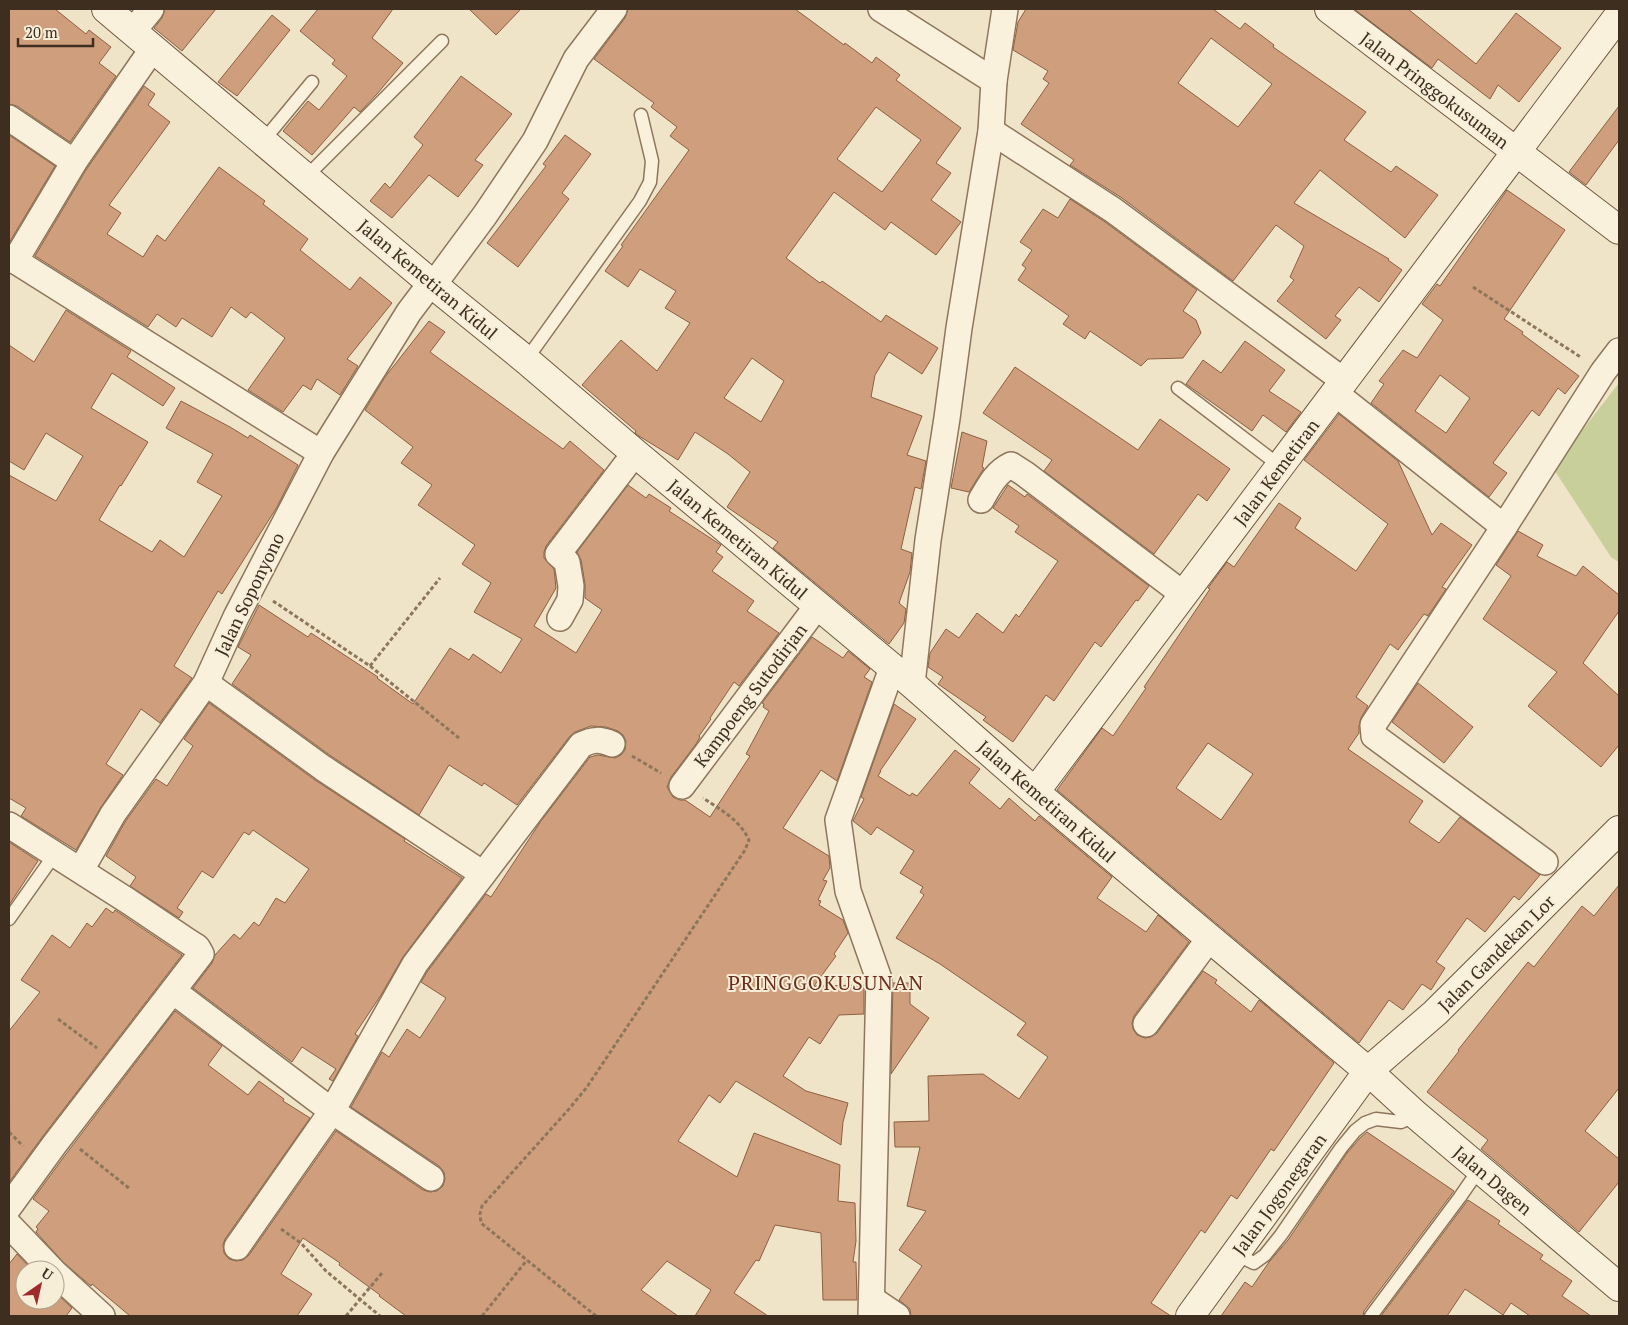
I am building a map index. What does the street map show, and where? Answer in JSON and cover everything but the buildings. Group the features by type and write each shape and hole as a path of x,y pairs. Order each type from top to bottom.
{"street":[{"name":"Jalan Kemetiran Kidul","path":"106,9 432,284 526,360 818,605 1034,792 1368,1072"},
{"path":"151,9 143,40 74,162 12,259 321,453"},
{"name":"Jalan Soponyono","path":"81,870 113,814 206,682 236,618 321,453 409,312 484,215 536,141 576,59 614,9"},
{"path":"881,9 994,81"},
{"path":"897,1316 871,1308 879,979 848,891 838,820 902,676 928,540 947,418 958,328 990,131 994,81 1004,9"},
{"name":"Jalan Pringgokusuman","path":"1329,9 1619,230"},
{"name":"Jalan Kemetiran","path":"1034,792 1619,15"},
{"path":"9,118 74,162"},
{"path":"990,131 1113,210 1340,387 1504,527"},
{"path":"1545,862 1374,736 1373,725 1504,527 1603,372 1619,351"},
{"path":"560,618 570,600 571,586 567,562 558,554 635,453"},
{"path":"981,500 994,478 1011,464 1183,594"},
{"name":"Kampoeng Sutodirjan","path":"682,786 818,605"},
{"path":"206,682 323,768 483,874"},
{"path":"237,1247 332,1111 415,964 581,745 590,740 600,739 612,744"},
{"path":"9,1207 62,1134 200,954 197,948 81,870 10,828"},
{"name":"Jalan Gandekan Lor","path":"1368,1072 1435,1014 1619,830"},
{"path":"1146,1024 1209,939"},
{"path":"173,991 332,1111 431,1178"},
{"name":"Jalan Dagen","path":"1368,1072 1619,1287"},
{"name":"Jalan Jogonegaran","path":"1190,1316 1236,1254 1331,1141 1368,1072"},
{"path":"9,1225 42,1260"},
{"path":"65,1282 102,1316"}],"lane":[{"path":"306,177 442,41"},
{"path":"263,141 312,82"},
{"path":"526,360 640,201 650,182 652,161 641,115"},
{"path":"1178,388 1280,466"},
{"path":"10,919 55,854"},
{"path":"1331,1141 1355,1130 1365,1122 1376,1119 1401,1122 1416,1115"},
{"path":"1371,1316 1460,1198 1480,1168"}],"path":[{"path":"1473,287 1603,372"},
{"path":"370,666 440,578"},
{"path":"252,587 370,666 459,738"},
{"path":"596,1316 481,1223 480,1214 482,1206 569,1109 587,1086 745,850 748,840 744,830 730,815 612,744"},
{"path":"58,1019 118,1063"},
{"path":"62,1134 130,1189"},
{"path":"260,1213 301,1243 326,1271 380,1316"},
{"path":"482,1316 527,1260"},
{"path":"346,1316 382,1272"}],"green space":[{"path":"1619,383 1619,562 1611,557 1553,468"}],"district":[{"name":"PRINGGOKUSUNAN","path":"826,982"}]}
